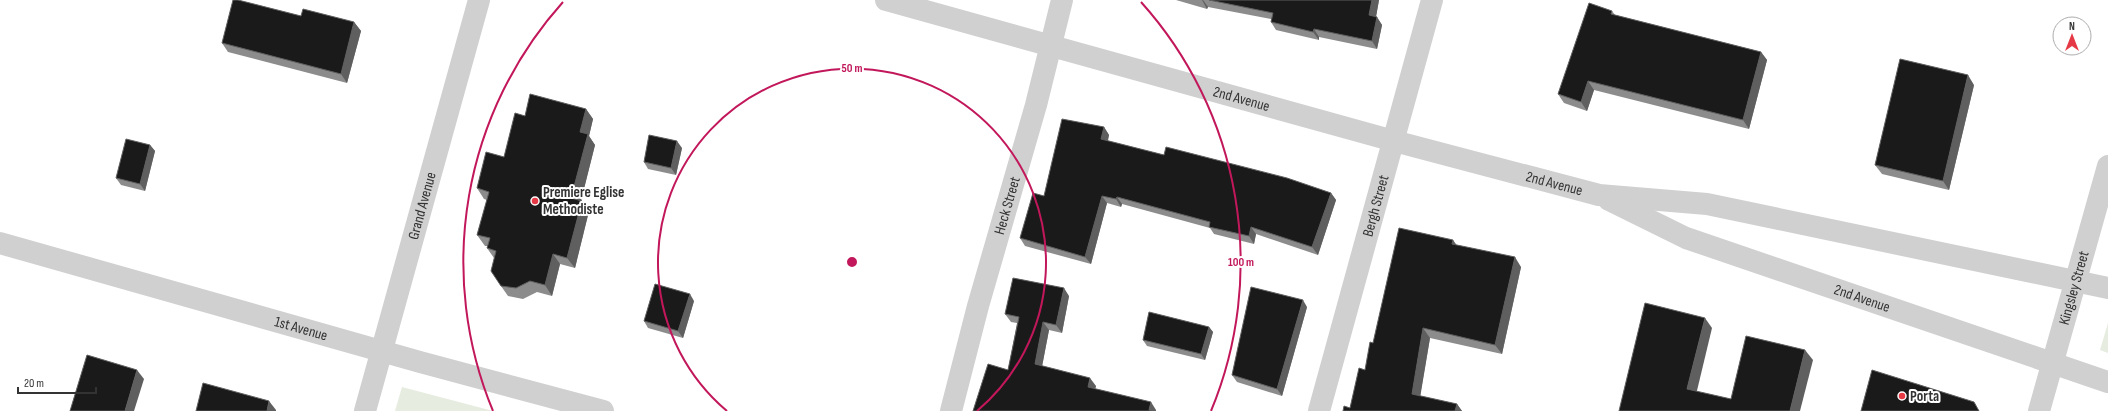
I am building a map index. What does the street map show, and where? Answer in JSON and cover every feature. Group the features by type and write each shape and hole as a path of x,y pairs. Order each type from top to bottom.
{"street":[{"name":"Grand Avenue","path":"365,411 479,0"},
{"name":"2nd Avenue","path":"886,0 1394,141 1599,195 1707,204 2108,288"},
{"name":"Heck Street","path":"950,411 978,306 1036,105 1062,0"},
{"name":"Bergh Street","path":"1319,411 1432,0"},
{"name":"Kingsley Street","path":"2039,411 2077,282 2108,166"},
{"name":"2nd Avenue","path":"1599,195 1686,238 2108,382"},
{"name":"1st Avenue","path":"0,242 382,351 603,411"}],"shaded area":[{"path":"2108,323 2108,353 2100,350"},
{"path":"402,387 493,411 395,411"}],"building":[{"path":"233,0 301,16 303,9 354,22 341,74 222,43"},
{"path":"1209,0 1372,0 1369,15 1377,17 1372,41 1314,29 1313,32 1271,22 1273,13"},
{"path":"1589,3 1612,11 1611,14 1761,52 1743,120 1588,81 1581,102 1558,94"},
{"path":"1900,59 1968,75 1943,181 1875,165"},
{"name":"Premiere Eglise Methodiste","path":"530,94 586,109 580,132 588,134 571,198 582,201 567,258 553,254 545,285 530,281 516,288 501,286 491,271 496,251 487,248 490,238 477,235 489,192 477,188 486,152 504,157 515,113 525,116"},
{"path":"1062,119 1104,127 1101,139 1164,155 1166,147 1287,178 1331,193 1312,247 1251,227 1249,236 1209,227 1210,222 1117,197 1116,199 1102,196 1085,257 1020,238 1033,193 1044,196"},
{"path":"649,135 677,141 671,168 644,162"},
{"path":"126,139 150,145 140,184 116,178"},
{"path":"1399,228 1453,240 1452,244 1515,257 1495,345 1423,328 1412,394 1457,404 1455,411 1343,411 1344,406 1350,408 1359,368 1365,370 1370,342 1373,343"},
{"path":"1013,278 1064,288 1056,325 1043,322 1035,364 1090,378 1088,387 1151,402 1149,410 1152,411 973,411 988,364 1008,370 1019,317 1005,314"},
{"path":"655,284 690,294 678,331 644,321"},
{"path":"1251,287 1303,300 1277,389 1232,375"},
{"path":"1645,303 1705,318 1687,389 1731,399 1746,336 1805,350 1790,411 1619,411"},
{"path":"1149,312 1209,327 1201,354 1143,340"},
{"path":"87,355 137,370 125,411 70,411"},
{"path":"1872,370 1974,402 1979,411 1861,411"},
{"path":"203,383 269,401 267,411 196,411"}],"place":[{"name":"Premiere Eglise Methodiste","path":"535,201"},
{"name":"Porta","path":"1902,396"}]}
